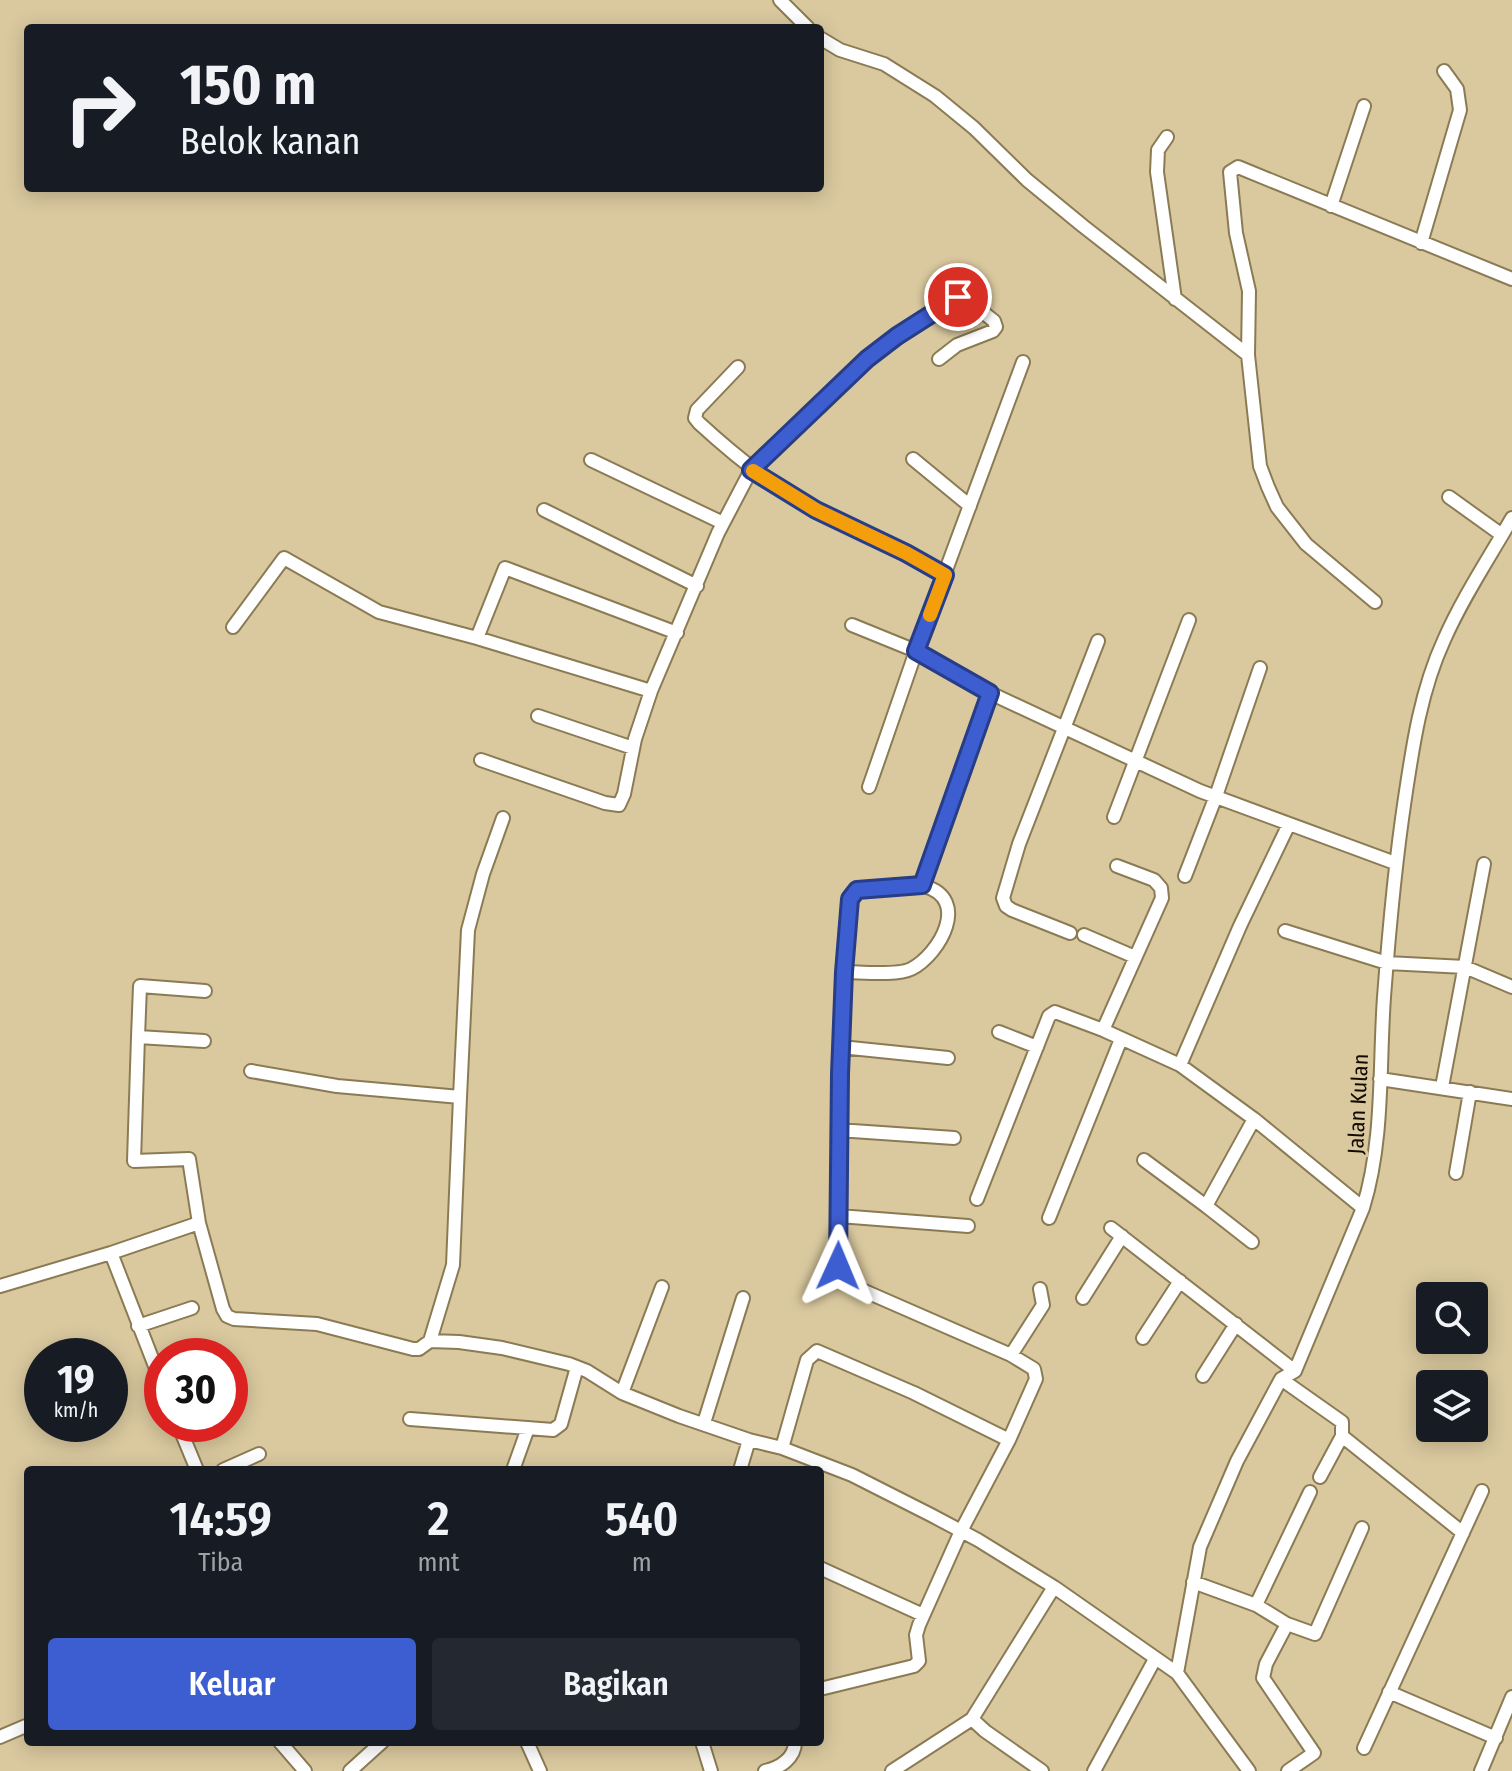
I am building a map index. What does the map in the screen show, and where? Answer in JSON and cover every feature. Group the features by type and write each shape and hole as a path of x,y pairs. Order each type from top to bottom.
{"street":[{"path":"780,0 804,24"},
{"path":"824,40 840,50 884,64 935,96 974,128 1027,180 1248,355"},
{"path":"1421,243 1460,110 1457,89 1444,71"},
{"path":"1331,206 1364,106"},
{"path":"1167,137 1158,150 1157,172 1175,299"},
{"path":"1375,602 1306,544 1277,507 1260,466 1248,355 1249,291 1236,233 1230,172 1238,167 1510,278 1512,263"},
{"path":"481,760 615,806 622,802 633,748 651,691 723,523 751,470 867,359 954,299 966,299 994,321 996,327 993,331 957,345 939,359"},
{"path":"869,787 1023,362"},
{"path":"738,367 697,410 695,418 751,470 816,510 945,575"},
{"path":"913,459 970,506"},
{"path":"591,460 723,523"},
{"path":"1449,497 1502,535"},
{"path":"544,510 697,586"},
{"name":"Jalan Kulan","path":"1295,1371 1363,1208 1377,1153 1395,863 1413,740 1429,678 1461,605 1512,518"},
{"path":"233,627 284,558 379,612 651,691"},
{"path":"477,638 505,568 677,633"},
{"path":"1114,817 1189,620"},
{"path":"852,625 916,651 990,693 1216,796 1395,863"},
{"path":"1070,933 1012,910 1003,898 1019,844 1098,641"},
{"path":"1185,876 1260,668"},
{"path":"922,885 990,693"},
{"path":"538,716 633,748"},
{"path":"205,991 140,986 134,1161 189,1159 192,1225 227,1316 317,1324 419,1349 430,1341 453,1265 468,930 503,818"},
{"path":"1180,1065 1240,926 1289,824"},
{"path":"1442,1087 1484,864"},
{"path":"1103,1030 1162,898 1161,888 1154,880 1117,866"},
{"path":"824,1688 917,1664 920,1651 916,1635 923,1615 961,1531 1034,1389 1036,1379 1034,1369 1011,1355 853,1286 838,1266 841,1047 844,972 852,894 857,890 922,885 943,895 950,908 946,928 937,944 914,967 903,971 844,972"},
{"path":"1285,931 1387,963 1465,967 1512,987"},
{"path":"1084,935 1135,957"},
{"path":"977,1199 1049,1016 1055,1012 1180,1065 1254,1119 1363,1208"},
{"path":"999,1032 1037,1047"},
{"path":"138,1037 204,1041"},
{"path":"1049,1218 1121,1039"},
{"path":"841,1047 948,1058"},
{"path":"251,1071 337,1086 460,1097"},
{"path":"1380,1079 1512,1099"},
{"path":"1456,1173 1470,1092"},
{"path":"1206,1206 1254,1119"},
{"path":"838,1130 954,1138"},
{"path":"1144,1160 1252,1242"},
{"path":"839,1216 968,1226"},
{"path":"0,1286 192,1225"},
{"path":"1083,1298 1117,1232 1295,1371 1281,1379 1215,1508 1200,1547 1177,1673"},
{"path":"111,1253 144,1340"},
{"path":"1143,1338 1180,1281"},
{"path":"622,1393 662,1287"},
{"path":"1011,1355 1043,1305 1040,1289"},
{"path":"704,1423 743,1298"},
{"path":"138,1326 192,1308"},
{"path":"1203,1376 1236,1324"},
{"path":"430,1341 502,1348 577,1367 622,1393 679,1416 782,1448 852,1475 961,1531 1054,1587 1177,1673 1249,1771"},
{"path":"782,1448 807,1360 817,1351 914,1393 1009,1440"},
{"path":"410,1419 557,1429 577,1367"},
{"path":"1281,1379 1342,1422 1342,1436 1320,1477"},
{"path":"514,1466 528,1428"},
{"path":"1342,1436 1463,1533"},
{"path":"741,1466 749,1440"},
{"path":"185,1442 195,1466"},
{"path":"232,1466 259,1454"},
{"path":"1364,1748 1482,1491"},
{"path":"1256,1605 1310,1492"},
{"path":"1193,1582 1256,1605 1287,1624 1315,1634 1362,1528"},
{"path":"824,1570 923,1615"},
{"path":"892,1771 972,1719 1054,1587"},
{"path":"1287,1624 1266,1664 1263,1678 1319,1749 1288,1771"},
{"path":"1094,1771 1155,1659"},
{"path":"1389,1692 1496,1738"},
{"path":"1481,1771 1512,1697"},
{"path":"972,1719 1042,1771"},
{"path":"0,1737 24,1727"},
{"path":"283,1746 305,1771"},
{"path":"350,1771 378,1746"},
{"path":"529,1746 540,1771"},
{"path":"703,1746 711,1771"},
{"path":"769,1771 792,1755 794,1746"}],"slow traffic":[{"path":"753,471 816,510 945,575 930,615"}],"route":[{"path":"838,1266 838,1130 850,899 857,890 922,885 990,693 916,651 945,575 816,510 751,470 867,359 958,297"}]}
